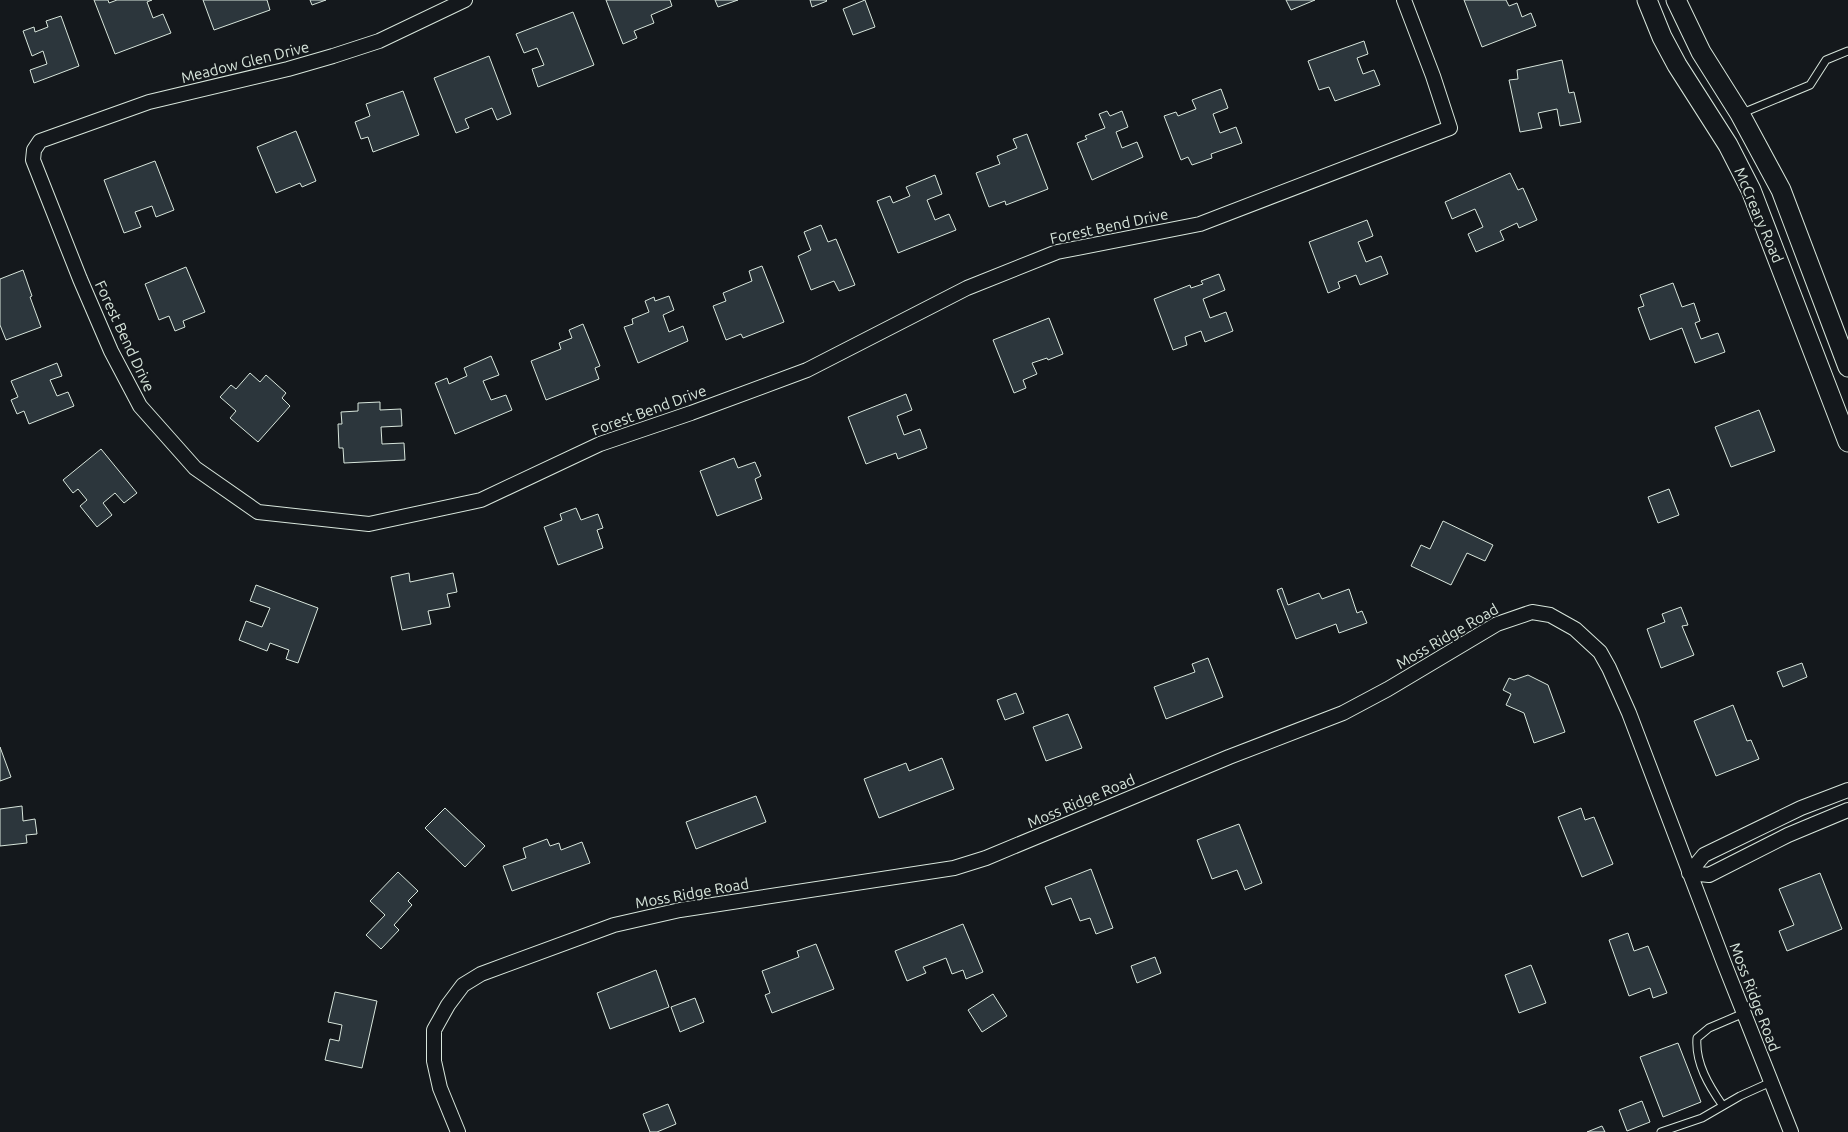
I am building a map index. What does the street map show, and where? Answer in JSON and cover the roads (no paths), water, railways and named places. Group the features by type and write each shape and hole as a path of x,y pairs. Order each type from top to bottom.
{"main road":[{"name":"McCreary Road","path":"1647,0 1662,37 1677,65 1716,124 1751,190 1848,442"},
{"name":"McCreary Road","path":"1676,0 1700,52 1762,152 1786,202 1847,363"}],"street":[{"name":"Meadow Glen Drive","path":"34,150 40,141 149,102 288,69 379,41 465,0"},
{"name":"Forest Bend Drive","path":"34,150 33,160 111,351 140,406 195,468 258,512 369,524 481,500 600,444 684,416 807,370 967,288 1057,252 1200,224 1450,128 1433,76 1404,0"},
{"name":"Moss Ridge Road","path":"458,1132 440,1088 434,1061 434,1030 448,1005 463,985 481,974 614,925 680,910 954,868 986,858 1228,757 1343,712 1388,689 1497,624 1532,612 1550,615 1575,629 1600,652 1629,713 1790,1132"},
{"path":"1689,873 1704,855 1801,808 1848,790"},
{"path":"1689,873 1709,874 1788,835 1848,810"}],"lane":[{"path":"1740,114 1810,86 1826,60 1848,51"},
{"path":"1723,1106 1710,1088 1696,1053 1697,1038 1709,1028 1744,1013"},
{"path":"1661,1132 1702,1118 1740,1096 1771,1082"}]}
